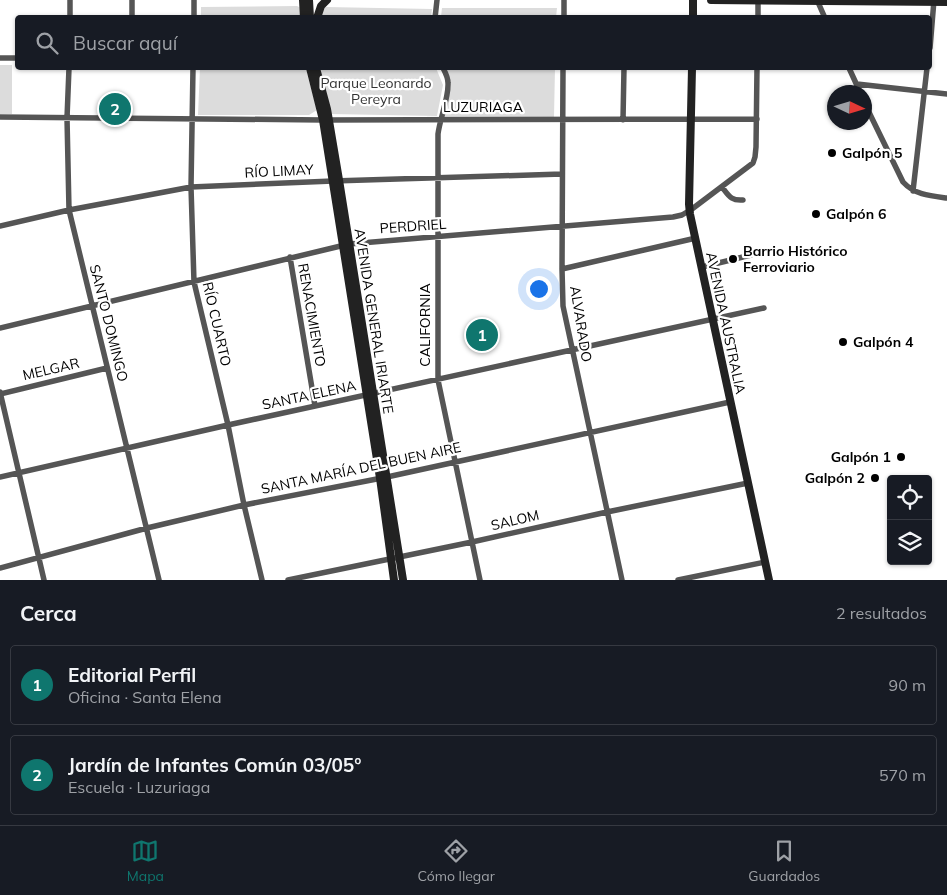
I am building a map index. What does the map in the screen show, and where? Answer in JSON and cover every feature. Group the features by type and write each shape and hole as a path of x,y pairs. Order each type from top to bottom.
{"main road":[{"path":"303,0 304,15"},
{"path":"309,0 310,15"},
{"path":"318,15 321,6 327,0"},
{"path":"692,15 693,0"},
{"path":"711,0 947,2"},
{"name":"AVENIDA GENERAL IRIARTE","path":"311,70 326,120"},
{"name":"AVENIDA GENERAL IRIARTE","path":"316,70 384,478 395,558 394,580"},
{"name":"AVENIDA AUSTRALIA","path":"692,70 690,211 769,580"},
{"name":"AVENIDA GENERAL IRIARTE","path":"395,558 403,580"}],"street":[{"path":"70,0 70,15"},
{"path":"132,0 132,15"},
{"path":"194,0 194,15"},
{"path":"435,15 437,0"},
{"path":"564,0 564,15"},
{"path":"758,0 758,15"},
{"path":"817,0 824,15"},
{"path":"932,24 934,1"},
{"path":"0,58 15,58"},
{"name":"SANTO DOMINGO","path":"69,70 67,118 69,210 159,580"},
{"name":"RÍO CUARTO","path":"193,70 191,187 194,282 262,580"},
{"name":"CALIFORNIA","path":"444,70 448,85 438,134 438,380 480,580"},
{"name":"ALVARADO","path":"563,70 562,269 564,310 622,580"},
{"path":"623,120 624,70"},
{"path":"756,119 757,70"},
{"path":"849,70 856,84 947,94"},
{"path":"913,191 927,70"},
{"name":"LUZURIAGA","path":"0,117 326,120 756,119"},
{"name":"PERDRIEL","path":"0,328 346,244 682,215 751,166 755,157 756,119"},
{"path":"872,119 901,179 906,185 913,191 922,194 947,198"},
{"name":"RÍO LIMAY","path":"0,226 69,210 191,187 562,174"},
{"path":"722,188 731,199 743,200"},
{"path":"562,269 696,238"},
{"path":"702,267 751,255"},
{"name":"RENACIMIENTO","path":"290,257 315,406"},
{"name":"SANTA ELENA","path":"0,477 228,425 764,308"},
{"name":"MELGAR","path":"0,393 107,368"},
{"path":"0,393 44,580"},
{"name":"SANTA MARÍA DEL BUEN AIRE","path":"0,568 147,528 244,505 384,478 730,402"},
{"name":"SALOM","path":"288,580 748,483"},
{"path":"678,580 765,562"}],"green space":[{"path":"297,6 301,8 302,15 201,15 201,7"},
{"path":"326,7 432,9 431,15 321,15"},
{"path":"442,8 557,8 556,15 441,15"},
{"path":"0,65 12,65 12,114 0,114"},
{"name":"Parque Leonardo Pereyra","path":"200,70 307,70 317,110 309,115 198,115"},
{"name":"Parque Leonardo Pereyra","path":"320,70 437,70 443,85 437,116 330,114"},
{"name":"Parque Leonardo Pereyra","path":"445,70 555,70 554,117 444,117 451,85"}],"place":[{"name":"Jardín de Infantes Común 03/05°","path":"115,109"},
{"name":"Galpón 5","path":"832,153"},
{"name":"Galpón 6","path":"816,214"},
{"name":"Barrio Histórico Ferroviario","path":"733,259"},
{"name":"Editorial Perfil","path":"482,335"},
{"name":"Galpón 4","path":"843,342"},
{"name":"Galpón 1","path":"901,457"},
{"name":"Galpón 2","path":"875,478"}]}
